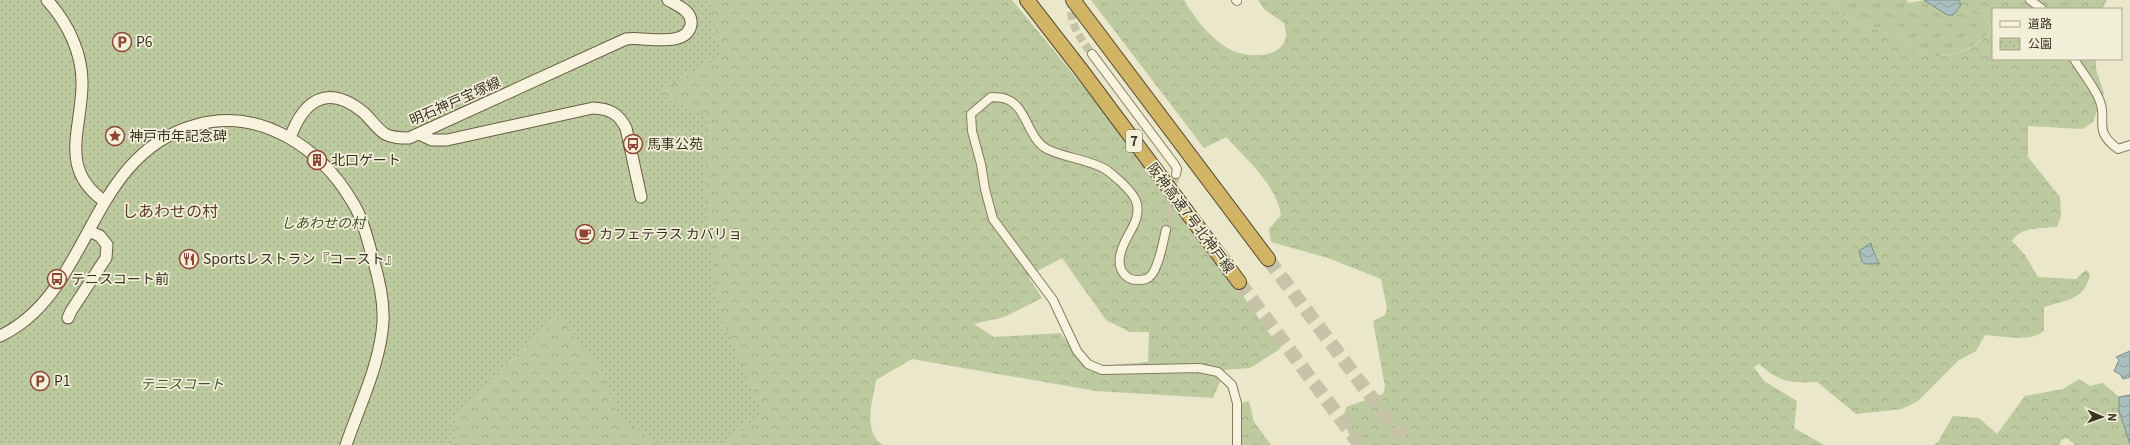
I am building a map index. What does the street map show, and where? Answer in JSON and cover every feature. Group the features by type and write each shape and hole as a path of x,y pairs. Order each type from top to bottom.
{"highway":[{"name":"阪神高速7号北神戸線","path":"1027,0 1082,71 1239,282"},
{"path":"1073,0 1268,259"}],"street":[{"path":"47,0 65,23 76,46 80,63 82,85 75,158 83,182 104,201"},
{"name":"明石神戸宝塚線","path":"290,138 296,122 309,104 323,99 338,98 348,101 365,114 378,129 387,135 409,138 626,39 677,40 685,36 690,28 691,20 688,13 668,0"},
{"path":"2030,0 2041,8"},
{"path":"1092,54 1175,165 1177,169 1176,174"},
{"path":"2075,60 2100,100 2102,128 2108,142 2118,149 2130,145"},
{"path":"1166,230 1156,268 1152,275 1147,279 1136,280 1124,276 1120,268 1121,251 1133,227 1138,211 1132,194 1105,169 1047,148 1036,139 1017,107 1012,102 1005,99 991,97 971,114 972,131 981,164 984,189 993,219 1053,300 1077,351 1088,364 1102,370 1199,368 1218,372 1232,385 1237,403 1237,445"},
{"path":"419,134 432,140 447,140 593,108 605,108 614,112 622,120 626,128 641,197"},
{"path":"0,336 14,330 32,316 50,295 89,231 104,201 116,182 146,149 168,136 196,125 221,121 242,121 264,126 283,133 307,150 335,178 354,204 370,250 383,299 383,322 379,348 346,445"},
{"path":"68,318 71,311 106,258 107,245 100,236 89,231"}],"green space":[{"name":"しあわせの村","path":"0,0 709,0 721,55 657,94 708,117 705,181 717,306 762,413 724,445 658,445 618,415 600,367 559,317 455,415 454,445 0,445"},
{"path":"697,0 1012,0 1082,85 1184,215 1217,259 1280,349 1250,368 1225,370 1213,398 1096,391 912,359 876,380 870,415 873,432 883,445 436,445","holes":["1062,258 1106,320 1130,332 1149,332 1148,362 1088,367 1060,333 994,337 974,324 1004,317 1042,298 1028,276"]},
{"path":"1091,0 1184,0 1198,21 1209,34 1222,45 1244,54 1263,55 1278,49 1284,43 1286,35 1284,23 1264,9 1258,0 1839,0 1837,3 1843,16 1880,30 1902,41 1920,53 1940,56 1960,52 1977,43 1992,30 1992,60 2096,60 2096,69 2104,93 2093,122 2082,129 2028,126 2028,157 2060,197 2061,216 2057,227 2032,229 2020,233 2012,241 2025,255 2038,277 2076,279 2086,270 2090,274 2088,283 2084,289 2074,298 2044,307 2044,331 2038,335 2016,338 1985,335 1976,351 1959,360 1918,401 1902,409 1856,414 1817,382 1792,382 1773,375 1759,364 1754,367 1764,381 1797,401 1794,428 1824,445 1353,445 1346,422 1346,407 1383,394 1385,387 1373,321 1385,315 1387,308 1381,279 1328,258 1271,242 1269,229 1281,215 1278,204 1260,173 1226,137 1204,148","holes":["1871,243 1872,251 1878,258 1876,265 1862,262"]},
{"path":"1839,0 1906,0 1909,3 1924,0 1947,15 1953,15 1961,5 1988,21 1992,30 1977,43 1960,52 1940,56 1930,55 1920,53 1902,41 1875,28 1843,16 1837,3"},
{"path":"1959,0 2107,0 2103,8 1992,8 1992,30 1988,20 1965,9"},
{"path":"2079,379 2090,386 2103,383 2119,397 2119,411 2130,445 2075,445 2067,438 2061,440 2060,445 1934,445 1938,442 1953,416 1979,418 1997,434 2025,396 2063,389"},
{"path":"1249,401 1254,422 1271,445 1242,445 1242,403"}],"water":[{"path":"1924,0 1959,0 1961,5 1953,15 1947,15"},
{"path":"1871,243 1872,249 1879,264 1866,264 1862,262 1859,251"},
{"path":"2130,351 2130,377 2123,379 2120,374 2114,371 2119,360 2116,357"},
{"path":"2130,395 2130,444 2119,411 2119,397"}],"tunnel":[{"path":"1072,0 1071,15 1073,22 1083,42 1092,54"},
{"path":"1166,230 1176,174"},
{"path":"1268,259 1407,445"},
{"path":"1239,282 1360,445"}],"place":[{"name":"P6","path":"122,42"},
{"name":"神戸市年記念碑","path":"115,136"},
{"name":"馬事公苑","path":"633,144"},
{"name":"北口ゲート","path":"317,160"},
{"name":"カフェテラス カバリョ","path":"585,234"},
{"name":"Sportsレストラン『コースト』","path":"189,259"},
{"name":"テニスコート前","path":"57,279"},
{"name":"P1","path":"40,381"}],"district":[{"name":"しあわせの村","path":"170,211"}],"park label":[{"name":"テニスコート","path":"182,384"}]}
